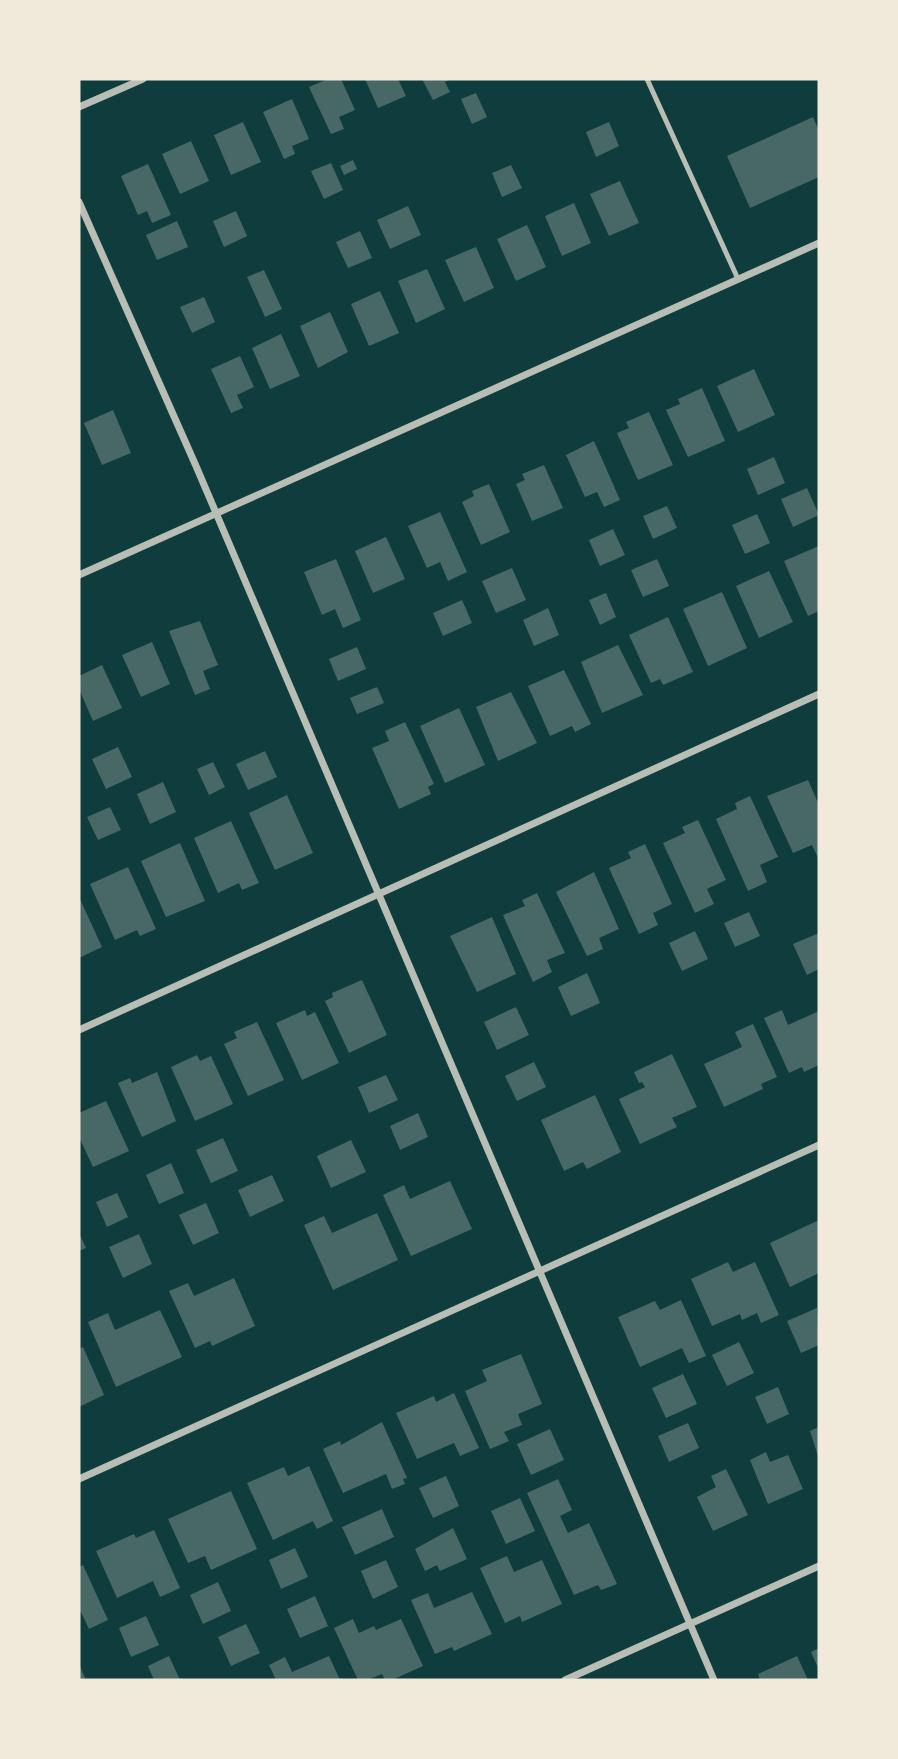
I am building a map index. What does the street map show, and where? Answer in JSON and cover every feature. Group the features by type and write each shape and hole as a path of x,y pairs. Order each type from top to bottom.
{"street":[{"path":"79,107 143,79"},
{"path":"79,202 216,513 714,1680"},
{"path":"79,575 819,243"},
{"path":"79,1030 819,694"},
{"path":"79,1479 819,1145"},
{"path":"565,1680 819,1566"}],"lane":[{"path":"647,79 738,279"}],"building":[{"path":"328,79 341,79 355,110 339,117 344,129 331,134 309,87"},
{"path":"365,79 398,79 406,96 378,108"},
{"path":"422,79 451,79 445,82 450,92 433,100"},
{"path":"476,93 487,117 472,124 461,99"},
{"path":"292,99 309,139 292,146 295,154 284,159 263,112"},
{"path":"813,117 819,131 819,177 750,208 727,156"},
{"path":"243,122 261,162 231,175 214,135"},
{"path":"609,122 619,146 596,157 586,132"},
{"path":"191,141 209,181 180,194 162,154"},
{"path":"353,160 357,169 344,175 340,166"},
{"path":"331,163 343,190 324,199 311,171"},
{"path":"148,164 171,215 152,223 147,211 138,215 121,176"},
{"path":"511,165 522,188 502,197 492,173"},
{"path":"620,181 639,223 609,236 590,194"},
{"path":"574,203 591,243 562,256 545,216"},
{"path":"408,206 421,235 390,249 377,220"},
{"path":"236,211 247,236 224,247 213,221"},
{"path":"177,221 188,247 157,260 146,235"},
{"path":"527,225 546,267 516,281 497,239"},
{"path":"360,231 372,258 348,268 336,242"},
{"path":"476,247 494,288 464,302 445,260"},
{"path":"427,269 445,309 416,323 398,281"},
{"path":"264,270 282,309 265,317 247,277"},
{"path":"380,291 399,333 369,346 351,304"},
{"path":"204,297 215,322 192,333 180,307"},
{"path":"330,312 348,352 318,368 300,326"},
{"path":"281,334 300,376 270,389 252,348"},
{"path":"240,356 254,387 237,395 243,408 231,413 211,369"},
{"path":"754,369 775,415 738,432 717,386"},
{"path":"702,388 725,441 688,457 666,410 680,404 678,399"},
{"path":"113,410 131,453 102,465 84,423"},
{"path":"649,412 673,465 638,480 617,433 629,428 626,422"},
{"path":"594,441 620,500 604,507 597,492 585,497 566,455"},
{"path":"774,457 785,483 758,495 747,469"},
{"path":"544,465 563,508 532,521 516,484 525,480 522,474"},
{"path":"489,484 510,532 481,545 462,502 474,496 472,491"},
{"path":"807,488 819,515 793,527 781,499"},
{"path":"667,506 677,528 653,539 643,516"},
{"path":"440,512 467,572 448,581 440,562 427,568 408,526"},
{"path":"757,514 770,543 745,554 732,525"},
{"path":"613,529 625,555 600,566 589,540"},
{"path":"386,537 405,579 373,593 355,551"},
{"path":"819,546 819,611 808,616 784,561"},
{"path":"336,559 361,620 343,628 335,609 322,615 304,572"},
{"path":"657,559 669,586 643,597 631,570"},
{"path":"512,568 526,600 496,613 482,581"},
{"path":"769,571 793,622 759,638 736,586"},
{"path":"722,592 747,648 708,666 683,609"},
{"path":"606,593 616,617 600,625 589,600"},
{"path":"462,600 472,623 443,636 433,613"},
{"path":"548,608 559,635 534,646 523,620"},
{"path":"668,617 693,672 663,685 660,679 651,683 629,635"},
{"path":"200,621 218,665 203,671 210,689 195,695 169,631"},
{"path":"152,642 170,684 141,697 122,655"},
{"path":"618,645 643,695 602,713 581,662"},
{"path":"357,647 366,669 338,681 329,659"},
{"path":"102,665 122,708 93,721 79,689 79,676"},
{"path":"564,670 591,724 575,732 572,726 550,736 528,686"},
{"path":"377,687 384,703 357,714 350,698"},
{"path":"511,692 537,743 498,761 476,707"},
{"path":"459,708 485,765 445,783 420,726"},
{"path":"405,722 434,784 428,787 431,794 399,809 372,748 389,741 385,731"},
{"path":"118,747 132,777 106,789 92,759"},
{"path":"265,751 277,777 248,790 236,764"},
{"path":"213,762 225,787 209,795 197,769"},
{"path":"808,780 819,805 819,860 812,845 793,853 767,796"},
{"path":"163,782 176,812 150,824 137,794"},
{"path":"287,795 313,853 275,870 249,813"},
{"path":"750,796 778,857 760,865 767,882 748,891 716,819 737,809 735,803"},
{"path":"110,807 121,830 98,840 87,817"},
{"path":"698,820 726,880 707,889 714,904 695,913 663,843 685,833 682,827"},
{"path":"231,821 259,883 242,890 239,883 218,893 194,838"},
{"path":"180,843 205,901 166,917 141,861"},
{"path":"645,844 672,904 653,913 658,925 639,934 609,868 631,858 628,852"},
{"path":"128,867 156,929 140,936 137,930 115,940 90,884"},
{"path":"594,872 619,929 599,938 603,949 587,956 556,892"},
{"path":"537,893 565,953 547,960 552,972 533,982 503,915 525,906 522,900"},
{"path":"79,897 102,947 79,958"},
{"path":"749,912 760,936 735,947 724,923"},
{"path":"492,917 516,974 477,992 450,936"},
{"path":"695,931 708,959 682,971 669,943"},
{"path":"819,933 819,969 807,975 793,944"},
{"path":"587,973 600,1003 571,1016 558,987"},
{"path":"362,980 387,1035 349,1053 325,1001 333,997 332,993"},
{"path":"516,1007 529,1035 497,1050 484,1022"},
{"path":"305,1010 307,1016 315,1012 339,1063 302,1080 276,1023"},
{"path":"782,1010 788,1025 819,1011 819,1065 804,1072 802,1067 789,1073 764,1018"},
{"path":"257,1022 284,1080 248,1096 224,1044 237,1038 234,1032"},
{"path":"753,1024 777,1077 761,1084 763,1089 724,1107 704,1064 742,1047 735,1032"},
{"path":"672,1054 697,1107 672,1118 677,1127 640,1144 619,1099 645,1087 642,1082 639,1083 634,1072"},
{"path":"197,1055 200,1061 211,1056 233,1104 195,1121 171,1067"},
{"path":"534,1062 546,1087 517,1101 505,1076"},
{"path":"157,1072 176,1121 142,1137 118,1083 130,1078 132,1083"},
{"path":"386,1075 398,1100 369,1113 358,1087"},
{"path":"595,1095 621,1152 587,1169 583,1162 564,1171 541,1120"},
{"path":"106,1101 129,1151 93,1167 79,1137 79,1113"},
{"path":"418,1113 428,1137 400,1150 390,1126"},
{"path":"223,1138 238,1171 211,1183 196,1150"},
{"path":"351,1140 366,1172 331,1188 317,1156"},
{"path":"171,1163 184,1193 159,1204 146,1175"},
{"path":"272,1175 284,1201 250,1217 238,1190"},
{"path":"450,1181 472,1229 411,1256 383,1195 404,1185 410,1199"},
{"path":"117,1193 128,1217 107,1227 96,1202"},
{"path":"206,1203 219,1233 193,1245 179,1215"},
{"path":"377,1213 398,1260 333,1290 304,1225 324,1216 332,1233"},
{"path":"819,1220 819,1273 790,1287 770,1243"},
{"path":"79,1233 86,1248 79,1251"},
{"path":"139,1234 152,1264 123,1278 109,1247"},
{"path":"728,1262 733,1272 755,1262 779,1315 761,1323 757,1313 742,1320 740,1314 712,1326 691,1279"},
{"path":"234,1278 255,1326 212,1346 210,1341 195,1348 169,1291 188,1283 194,1296"},
{"path":"681,1300 706,1356 689,1363 682,1348 640,1367 618,1317 655,1301 660,1310"},
{"path":"817,1308 819,1345 801,1353 787,1321"},
{"path":"160,1310 182,1357 116,1387 88,1322 108,1313 115,1330"},
{"path":"739,1342 754,1373 727,1386 712,1355"},
{"path":"83,1347 104,1395 79,1407 79,1349"},
{"path":"521,1354 542,1404 518,1414 522,1425 504,1432 509,1441 490,1449 465,1391 487,1381 482,1370"},
{"path":"683,1374 697,1404 666,1418 652,1388"},
{"path":"778,1387 789,1414 767,1424 755,1397"},
{"path":"454,1393 479,1448 460,1456 454,1443 417,1459 396,1413 434,1396 436,1402"},
{"path":"382,1422 407,1478 403,1479 405,1484 392,1489 386,1474 343,1493 323,1449 340,1441 341,1445"},
{"path":"688,1423 699,1448 669,1462 658,1436"},
{"path":"819,1427 819,1459 810,1431"},
{"path":"550,1429 564,1460 531,1475 517,1444"},
{"path":"766,1452 770,1462 788,1455 803,1489 768,1504 750,1460"},
{"path":"309,1466 333,1521 317,1529 313,1521 273,1540 247,1483 284,1467 288,1476"},
{"path":"726,1469 748,1515 713,1531 697,1497 716,1487 711,1476"},
{"path":"446,1476 459,1506 433,1518 419,1488"},
{"path":"558,1479 572,1510 560,1516 568,1533 589,1523 617,1584 601,1590 598,1585 574,1595 527,1493"},
{"path":"231,1491 257,1549 211,1570 205,1556 188,1563 168,1519"},
{"path":"520,1498 535,1531 506,1544 491,1511"},
{"path":"382,1509 394,1537 355,1555 342,1527"},
{"path":"453,1528 467,1559 440,1571 437,1565 425,1571 415,1549"},
{"path":"154,1530 180,1588 160,1597 153,1581 117,1598 96,1551 134,1534 136,1538"},
{"path":"295,1548 308,1577 281,1589 269,1560"},
{"path":"507,1556 514,1572 542,1560 562,1604 522,1622 520,1616 505,1623 480,1568"},
{"path":"386,1560 398,1587 373,1599 361,1571"},
{"path":"83,1565 108,1620 89,1629 81,1612 79,1614 79,1567"},
{"path":"218,1582 231,1611 203,1624 190,1595"},
{"path":"472,1592 492,1634 454,1651 452,1647 435,1654 411,1600 428,1593 434,1608"},
{"path":"315,1596 328,1626 300,1638 287,1609"},
{"path":"146,1616 159,1645 131,1657 119,1628"},
{"path":"353,1619 359,1633 374,1626 376,1630 401,1619 423,1666 392,1680 385,1680 382,1674 367,1680 358,1680 334,1628"},
{"path":"246,1624 260,1653 231,1666 218,1637"},
{"path":"819,1648 819,1670 811,1652"},
{"path":"169,1656 180,1680 154,1680 148,1666"},
{"path":"329,1656 340,1680 276,1680 269,1665 285,1657 292,1672"},
{"path":"797,1656 808,1680 760,1680 758,1674"},
{"path":"79,1664 85,1678 80,1680 79,1680"}]}
